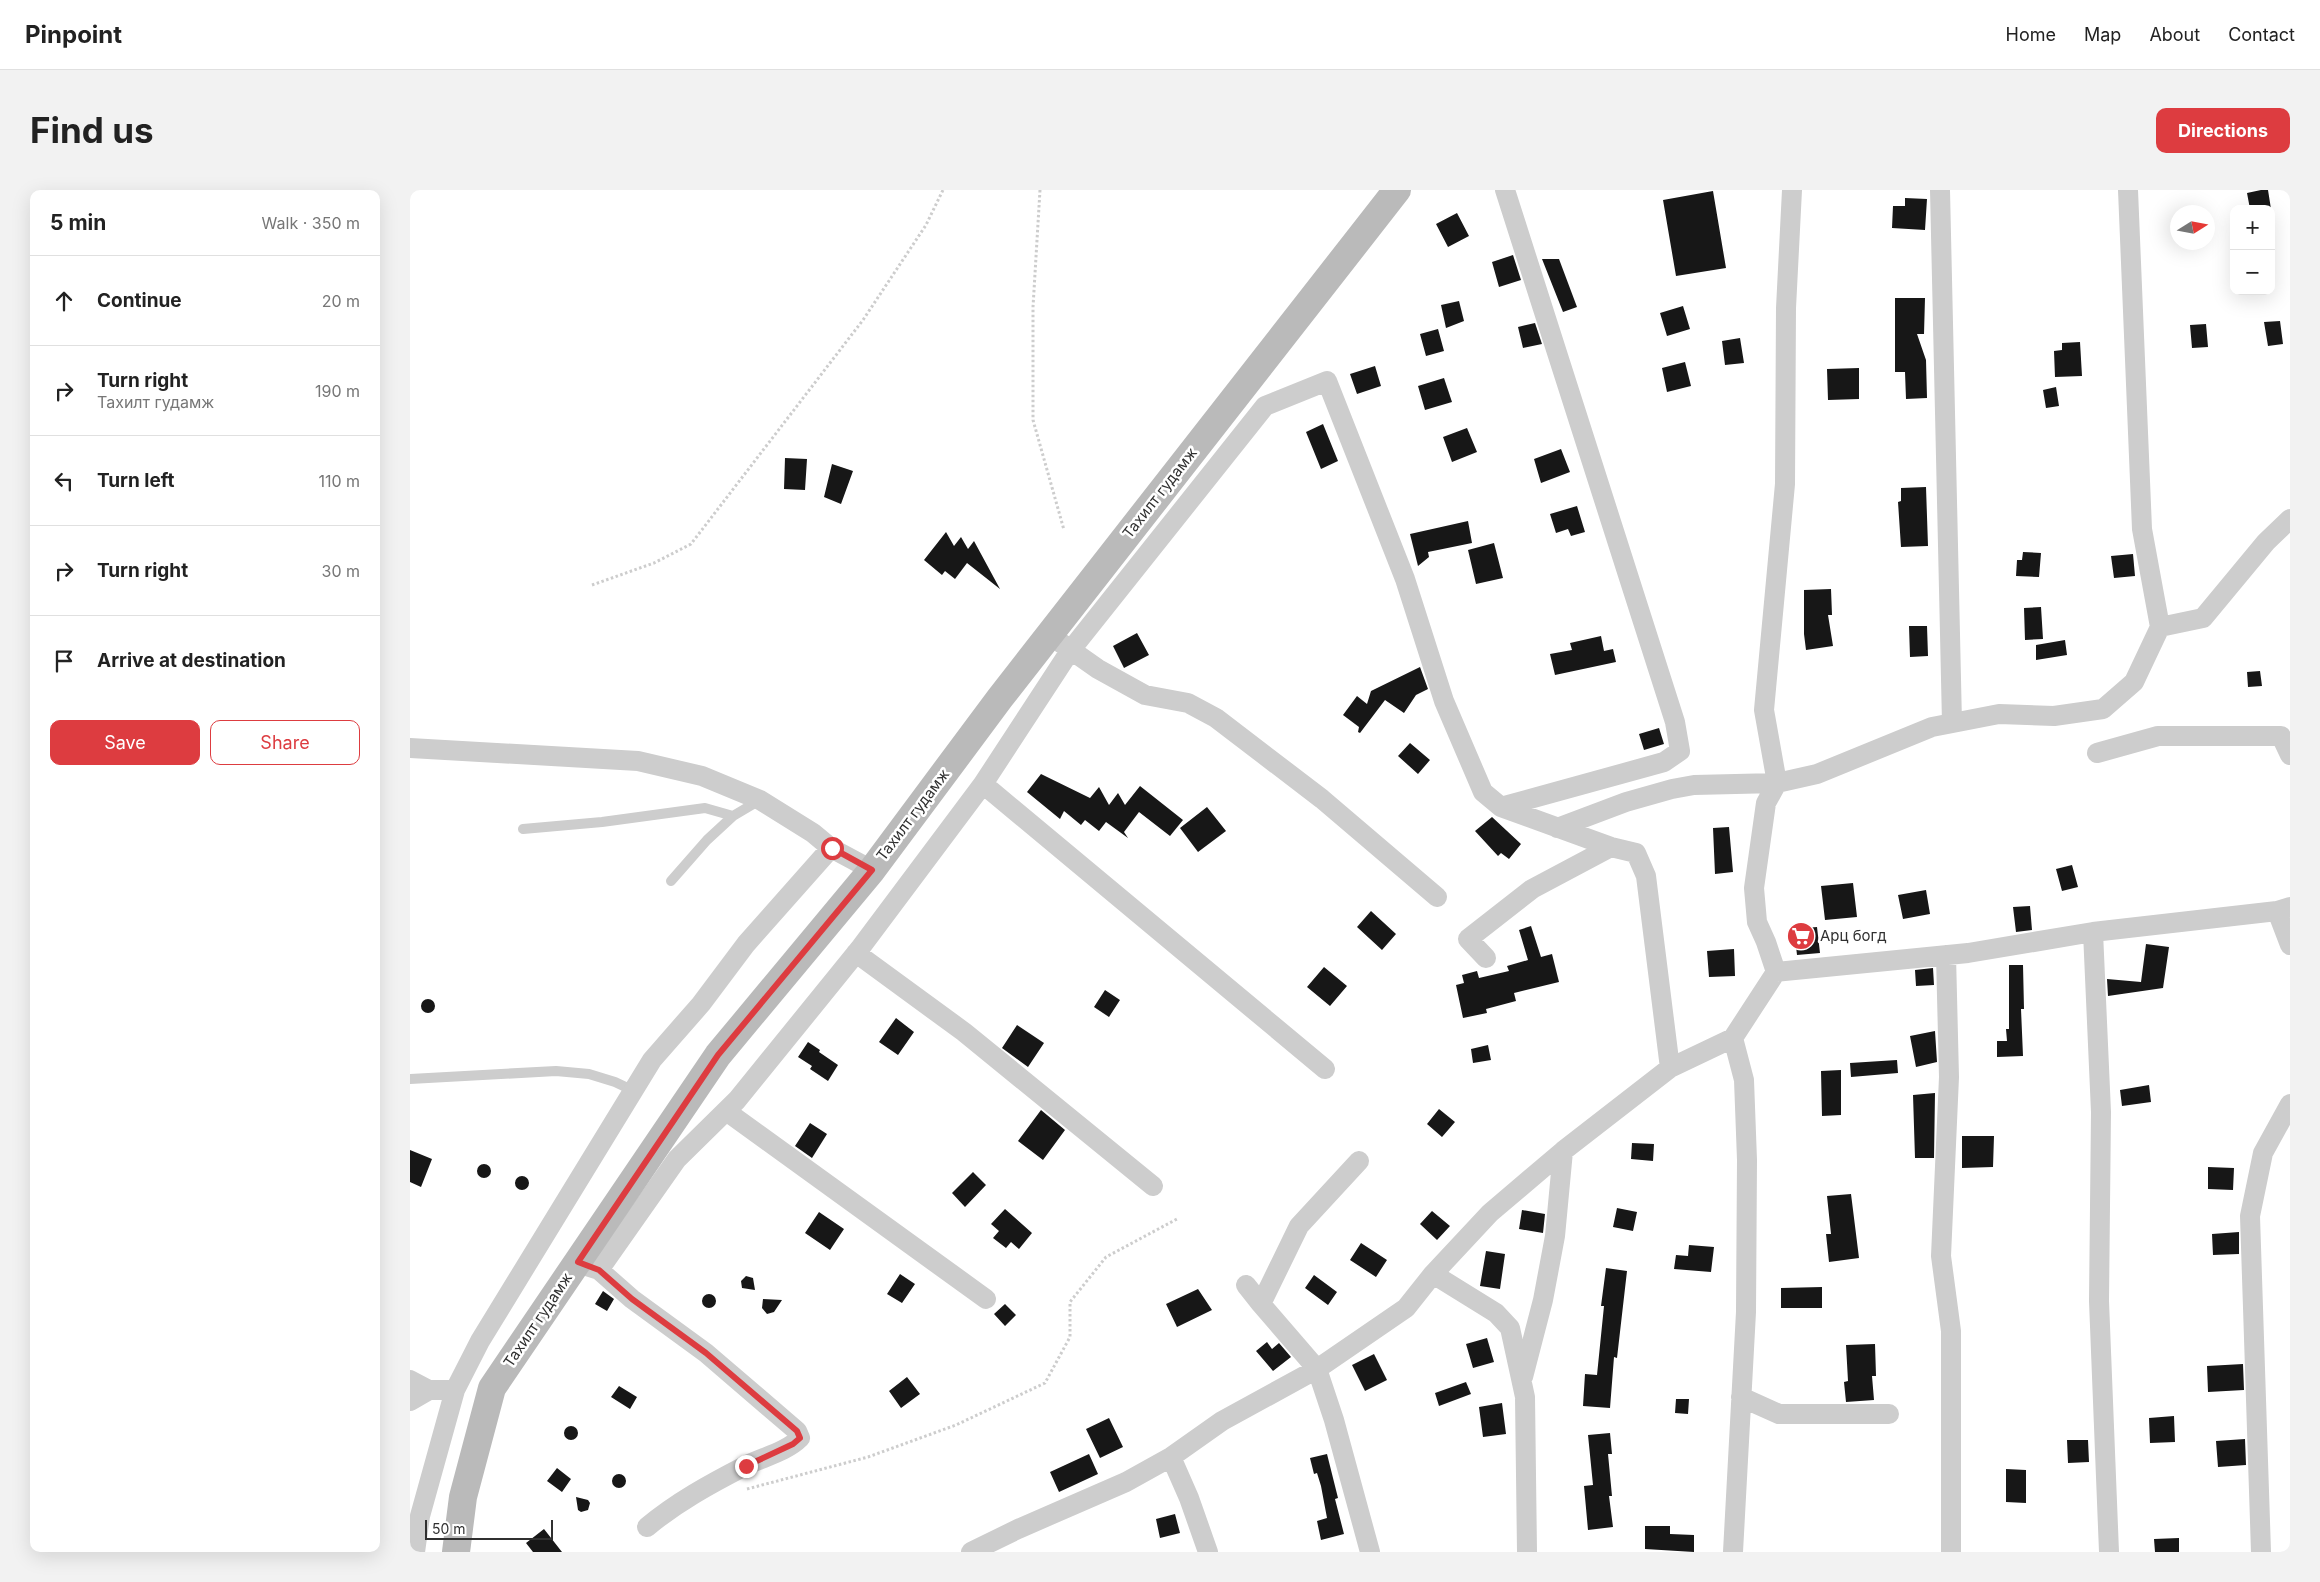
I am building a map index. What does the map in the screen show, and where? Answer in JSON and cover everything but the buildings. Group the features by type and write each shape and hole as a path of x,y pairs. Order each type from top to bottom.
{"main road":[{"name":"Тахилт гудамж","path":"456,1552 464,1497 492,1388 588,1266 718,1055 872,870 1050,633 1398,190"}],"street":[{"path":"1501,807 1664,762 1680,751 1675,722 1505,190"},
{"path":"1776,972 1757,922 1754,888 1766,803 1777,783 1764,710 1785,484 1786,308 1792,190"},
{"path":"1940,190 1952,723"},
{"path":"1557,828 1626,802 1672,789 1694,785 1777,783 1817,774 1932,727 2000,714 2054,716 2103,709 2134,682 2160,627 2142,529 2128,190"},
{"path":"647,1527 673,1505 746,1466 793,1444 800,1438 797,1431 706,1353 588,1266 677,1159 737,1100 856,952 983,784 1070,651 1265,406 1327,381 1405,579 1444,701 1483,792 1501,807 1611,847 1636,854 1646,876 1670,1068"},
{"path":"2160,627 2202,618 2266,542 2290,519"},
{"path":"1050,633 1070,651 1145,695 1188,703 1216,718 1322,799 1437,897"},
{"path":"2096,753 2158,736 2280,736 2290,755"},
{"path":"410,748 638,761 702,776 760,800 813,833 832,848 872,870"},
{"path":"983,784 1325,1069"},
{"path":"1486,958 1468,939 1532,889 1611,847"},
{"path":"415,1552 420,1516 455,1390 480,1341 652,1060 701,1004 746,944 832,848"},
{"path":"1776,972 1946,955 2093,932 2283,909 2290,945"},
{"path":"2093,932 2101,1112 2099,1301 2109,1552"},
{"path":"856,952 964,1032 1153,1186"},
{"path":"1946,955 1949,1077 1941,1256 1951,1331 1951,1552"},
{"path":"971,1552 994,1547 1018,1528 1126,1482 1171,1457 1222,1421 1317,1369 1406,1308 1433,1274 1490,1213 1563,1151 1670,1068 1734,1038 1776,972"},
{"path":"1733,1552 1746,1312 1747,1160 1744,1080 1734,1038"},
{"path":"2261,1552 2250,1216 2263,1153 2290,1104"},
{"path":"726,1111 986,1299"},
{"path":"1522,1382 1544,1300 1555,1236 1563,1151"},
{"path":"1261,1304 1299,1226 1359,1160"},
{"path":"1433,1274 1496,1313 1510,1328 1525,1396 1527,1552"},
{"path":"1246,1285 1317,1369 1334,1420 1370,1552"},
{"path":"410,1380 429,1390 455,1390"},
{"path":"410,1401 429,1390"},
{"path":"1741,1397 1779,1414 1889,1414"},
{"path":"1171,1457 1190,1498 1208,1552"}],"lane":[{"path":"671,881 707,840 733,816 760,800"},
{"path":"523,829 602,822 705,808 733,816"},
{"path":"410,1079 556,1071 589,1074 616,1082 634,1091"}],"path":[{"path":"592,585 654,563 691,544 863,320 926,225 943,190"},
{"path":"1040,190 1033,307 1033,420 1064,530"},
{"path":"747,1489 868,1457 956,1425 1045,1383 1070,1337 1070,1302 1106,1257 1177,1219"}],"place":[{"name":"Арц богд","path":"1801,936"}],"route":[{"path":"746,1466 793,1444 800,1438 797,1431 706,1353 632,1299 599,1270 578,1262 718,1055 872,870 832,848"}]}
